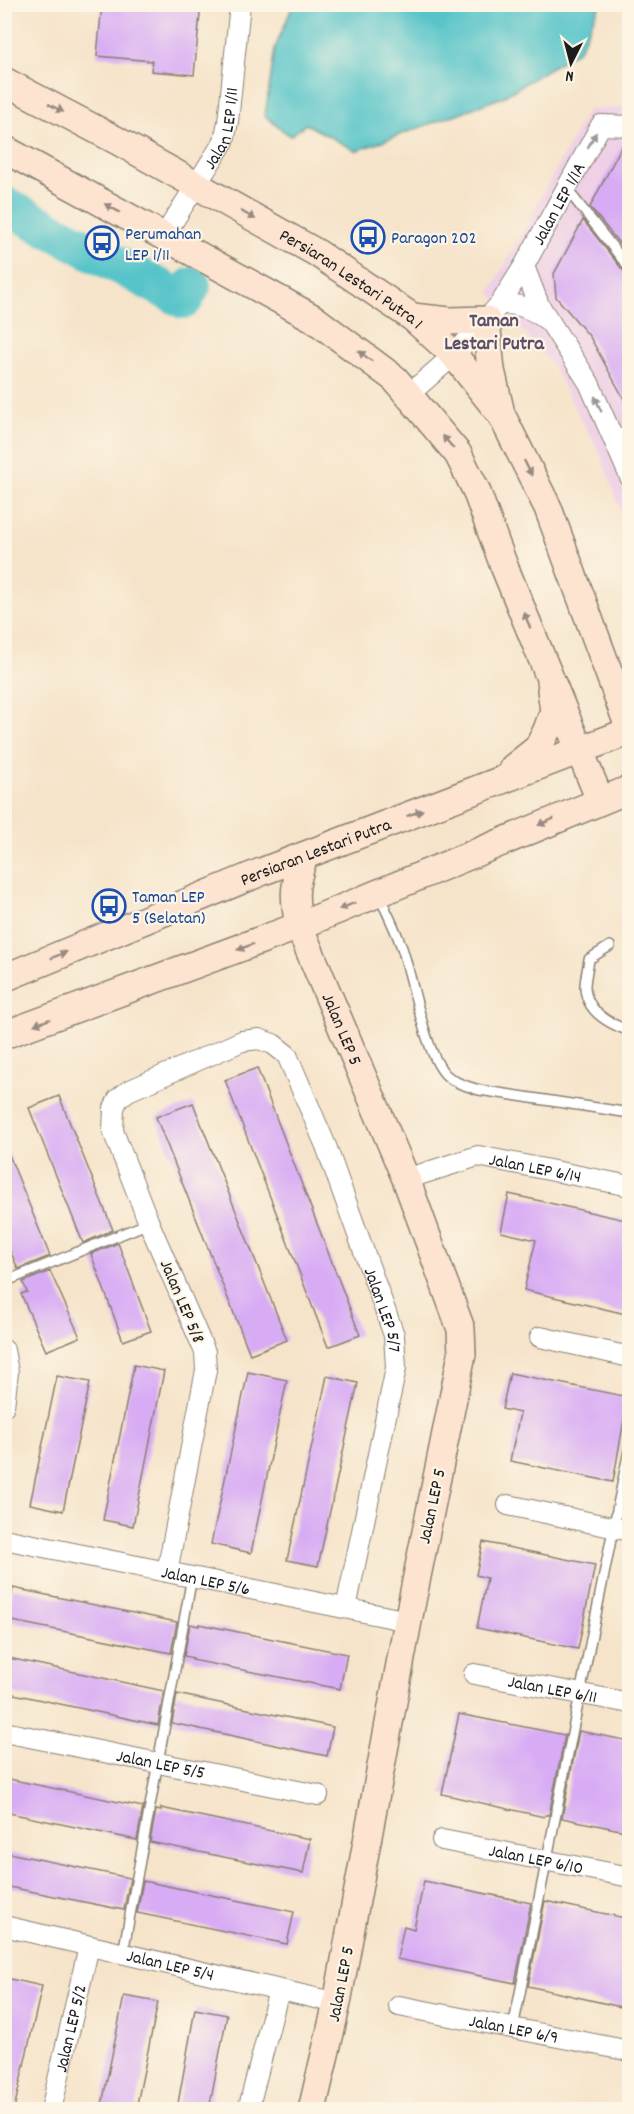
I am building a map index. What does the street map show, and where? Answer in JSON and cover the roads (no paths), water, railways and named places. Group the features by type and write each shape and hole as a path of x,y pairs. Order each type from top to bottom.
{"street":[{"name":"Jalan LEP 1/11","path":"164,236 224,141 240,4"},
{"name":"Persiaran Lestari Putra 1","path":"4,81 116,140 317,253 412,317 454,355 502,416 548,508 630,730"},
{"name":"Jalan LEP 1/1A","path":"408,395 454,355 493,312 524,266 601,125 630,126"},
{"path":"4,149 313,318 395,379 458,454 476,490 504,566 600,800"},
{"path":"524,266 534,294 549,322 621,434 630,477"},
{"path":"412,317 450,321 520,306 532,310 549,322"},
{"path":"493,312 491,370 502,416"},
{"path":"601,652 630,675"},
{"path":"496,782 538,748 543,739 554,711 549,674"},
{"name":"Persiaran Lestari Putra","path":"4,978 304,856 630,730"},
{"path":"4,1035 299,926 630,789"},
{"name":"Jalan LEP 5","path":"304,856 295,884 295,903 299,926 406,1179 461,1329 462,1354 408,1621 337,2003 312,2109"},
{"name":"Jalan LEP 5/8","path":"167,1572 206,1370 205,1352 149,1223 113,1131 114,1108 118,1099 128,1091 242,1041 259,1039"},
{"name":"Jalan LEP 5/7","path":"259,1039 273,1044 287,1055 326,1146 394,1335 396,1368 346,1608"},
{"name":"Jalan LEP 6/14","path":"406,1179 478,1156 630,1186"},
{"path":"540,1337 630,1358"},
{"path":"4,1406 9,1372 5,1351"},
{"path":"508,1504 621,1529"},
{"name":"Jalan LEP 5/6","path":"4,1539 408,1621"},
{"name":"Jalan LEP 6/11","path":"474,1674 630,1703"},
{"name":"Jalan LEP 5/5","path":"4,1732 318,1795"},
{"name":"Jalan LEP 6/10","path":"442,1840 630,1877"},
{"name":"Jalan LEP 5/4","path":"4,1926 337,2003"},
{"name":"Jalan LEP 5/2","path":"51,2109 89,1946"},
{"path":"248,2109 279,1990"},
{"name":"Jalan LEP 6/9","path":"399,2006 630,2051"}],"lane":[{"path":"566,188 630,269"},
{"path":"379,893 402,948 428,1038 445,1074 459,1084 479,1090 630,1113"},
{"path":"610,946 589,959 585,987 588,1003 610,1024 630,1031"},
{"path":"4,1282 149,1223"},
{"path":"513,2028 580,1694 621,1529 630,1445"},
{"path":"123,1953 192,1577"}],"water":[{"path":"293,4 600,5 579,50 503,97 356,151 306,124 290,136 265,116 275,48"}],"waterway":[{"path":"4,205 184,300 192,286"}],"place":[{"name":"Paragon 202","path":"368,237"},
{"name":"Perumahan LEP 1/11","path":"102,243"},
{"name":"Taman LEP 5 (Selatan)","path":"109,906"}],"district":[{"name":"Taman Lestari Putra","path":"494,330"}]}
